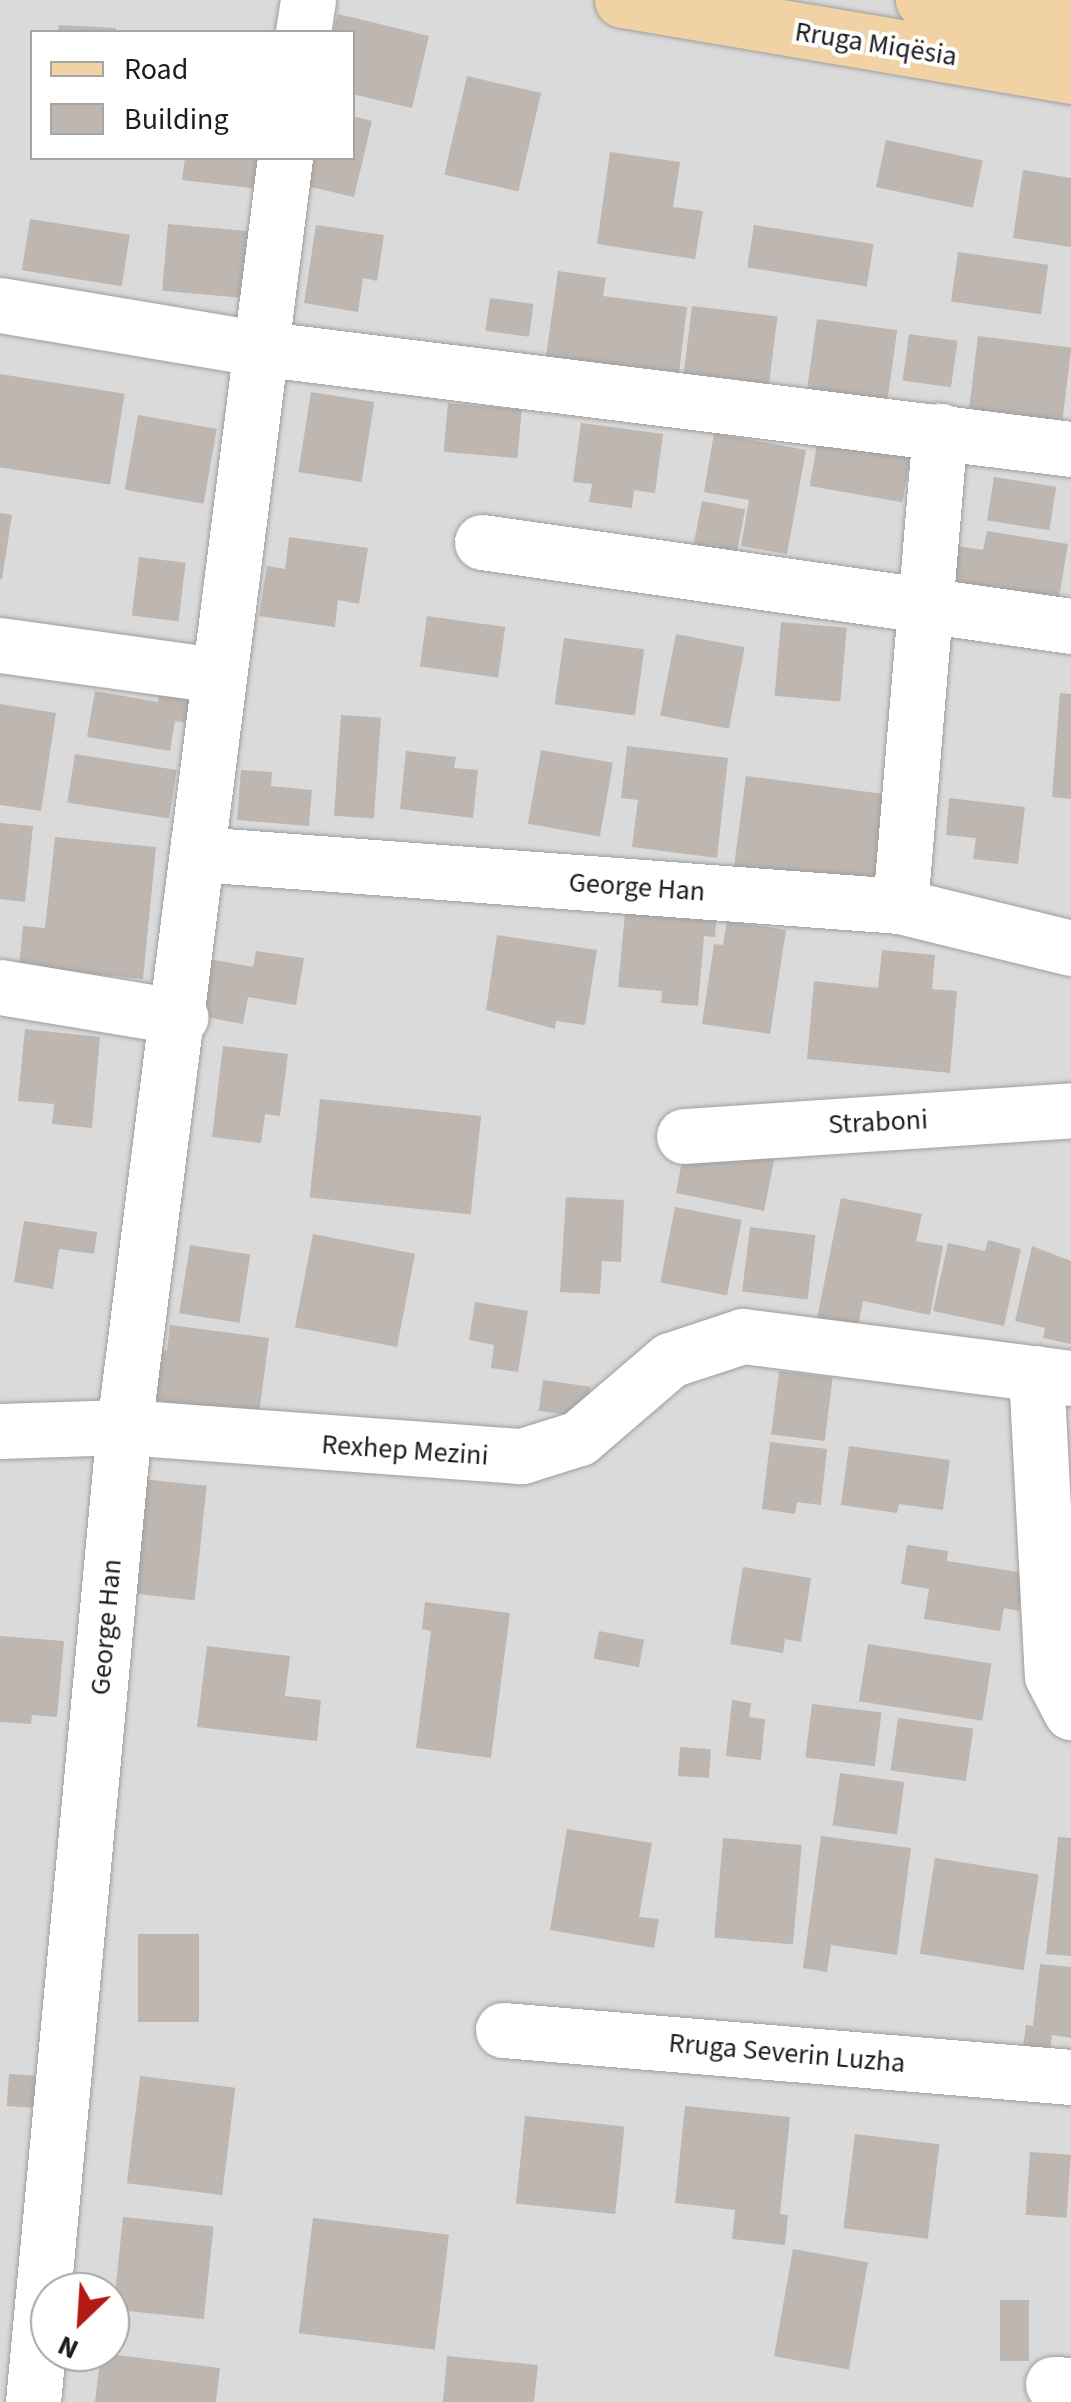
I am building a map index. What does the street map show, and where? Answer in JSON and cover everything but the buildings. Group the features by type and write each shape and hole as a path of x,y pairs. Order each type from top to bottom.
{"main road":[{"name":"Rruga Miqësia","path":"622,0 789,15 1071,76"},
{"name":"Rruga Miqësia","path":"923,0 1071,24"}],"street":[{"path":"304,30 308,0"},
{"name":"George Han","path":"33,2402 124,1427 180,1017 217,674 285,160"},
{"path":"0,306 258,348 1071,448"},
{"path":"900,906 930,603 940,431"},
{"path":"482,542 1071,626"},
{"path":"0,645 217,674"},
{"name":"George Han","path":"198,854 900,906 1071,948"},
{"path":"0,987 180,1017"},
{"name":"Straboni","path":"684,1136 1071,1110"},
{"name":"Rexhep Mezini","path":"0,1432 124,1427 522,1456 579,1438 670,1360 743,1336 1054,1376"},
{"path":"1054,1376 1052,1676 1071,1712"},
{"name":"Rruga Severin Luzha","path":"503,2030 1071,2076"}],"shaded area":[{"path":"0,0 1071,0 1071,2402 0,2402"}]}
